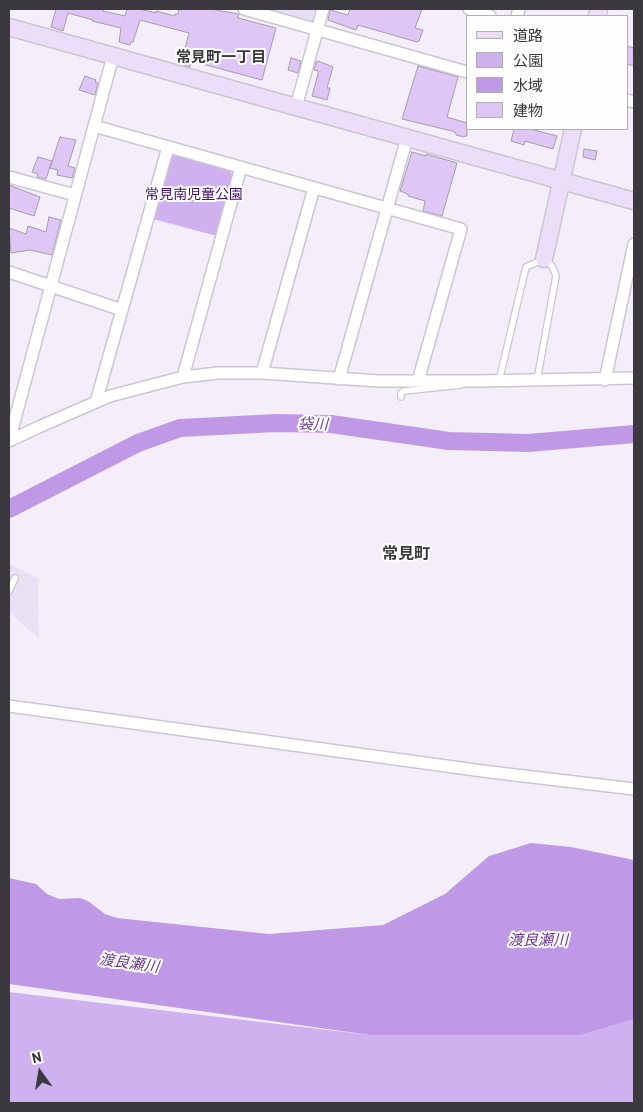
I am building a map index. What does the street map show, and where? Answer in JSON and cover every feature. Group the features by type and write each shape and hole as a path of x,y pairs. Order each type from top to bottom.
{"street":[{"path":"244,9 466,72"},
{"path":"296,107 323,9"},
{"path":"469,9 487,15"},
{"path":"9,27 634,201"},
{"path":"9,441 113,56"},
{"path":"94,126 461,229 418,381"},
{"path":"544,259 573,130"},
{"path":"339,379 407,138"},
{"path":"96,402 168,147"},
{"path":"183,378 241,167"},
{"path":"9,177 76,195"},
{"path":"262,373 314,188"},
{"path":"606,380 629,295 634,244"},
{"path":"9,272 122,310"},
{"path":"9,441 110,396 183,378 218,373 262,373 339,379 478,382 634,378"},
{"path":"9,706 490,772 634,789"}],"lane":[{"path":"499,381 526,267 544,259 552,266 556,276 537,380"},
{"path":"402,397 401,392 404,391 454,387 478,382"},
{"path":"9,591 15,578"}],"shaded area":[{"path":"259,9 318,9 315,20 309,23"},
{"path":"9,564 38,578 39,639 9,612"}],"green space":[{"name":"常見南児童公園","path":"177,154 228,168 234,176 217,236 153,219 169,158"},
{"path":"9,992 370,1035 581,1035 634,1019 634,1103 9,1103"}],"water":[{"name":"渡良瀬川","path":"531,843 571,847 634,860 634,1019 581,1035 370,1035 9,984 9,878 36,884 47,894 59,899 80,898 88,901 105,914 117,918 269,934 383,925 445,894 489,856"}],"building":[{"path":"56,9 104,9 103,11 125,16 127,9 139,9 175,16 175,14 178,14 179,9 210,9 239,14 238,18 276,28 262,80 191,61 190,67 181,64 189,33 140,20 133,42 130,45 119,42 121,28 68,13 63,31 51,27"},
{"path":"350,9 422,9 415,28 423,30 419,41 358,25 356,30 328,20 330,10 348,15"},
{"path":"628,46 634,48 634,66 628,64"},
{"path":"291,58 301,61 298,73 288,70"},
{"path":"318,61 333,67 327,88 330,88 327,100 312,96 318,74 318,71 314,70"},
{"path":"418,66 458,77 447,117 466,123 467,136 456,135 452,131 402,119"},
{"path":"85,76 96,80 95,82 98,83 95,95 79,90"},
{"path":"514,130 534,130 557,136 553,149 525,141 524,145 511,141"},
{"path":"60,137 76,140 68,166 75,168 72,178 57,175 58,170 50,168"},
{"path":"584,149 597,151 595,160 583,157"},
{"path":"412,152 457,163 442,216 423,211 425,201 408,196 408,194 400,191"},
{"path":"38,157 52,161 46,179 37,177 38,174 32,172"},
{"path":"9,185 40,197 34,216 9,208"},
{"path":"49,217 61,220 52,255 30,250 11,253 9,228 26,234 28,226 46,232"}],"waterway":[{"name":"袋川","path":"9,509 138,443 180,428 276,423 331,424 449,441 528,443 634,434"}],"district":[{"name":"常見町一丁目","path":"221,57"},
{"name":"常見町","path":"406,554"}]}
